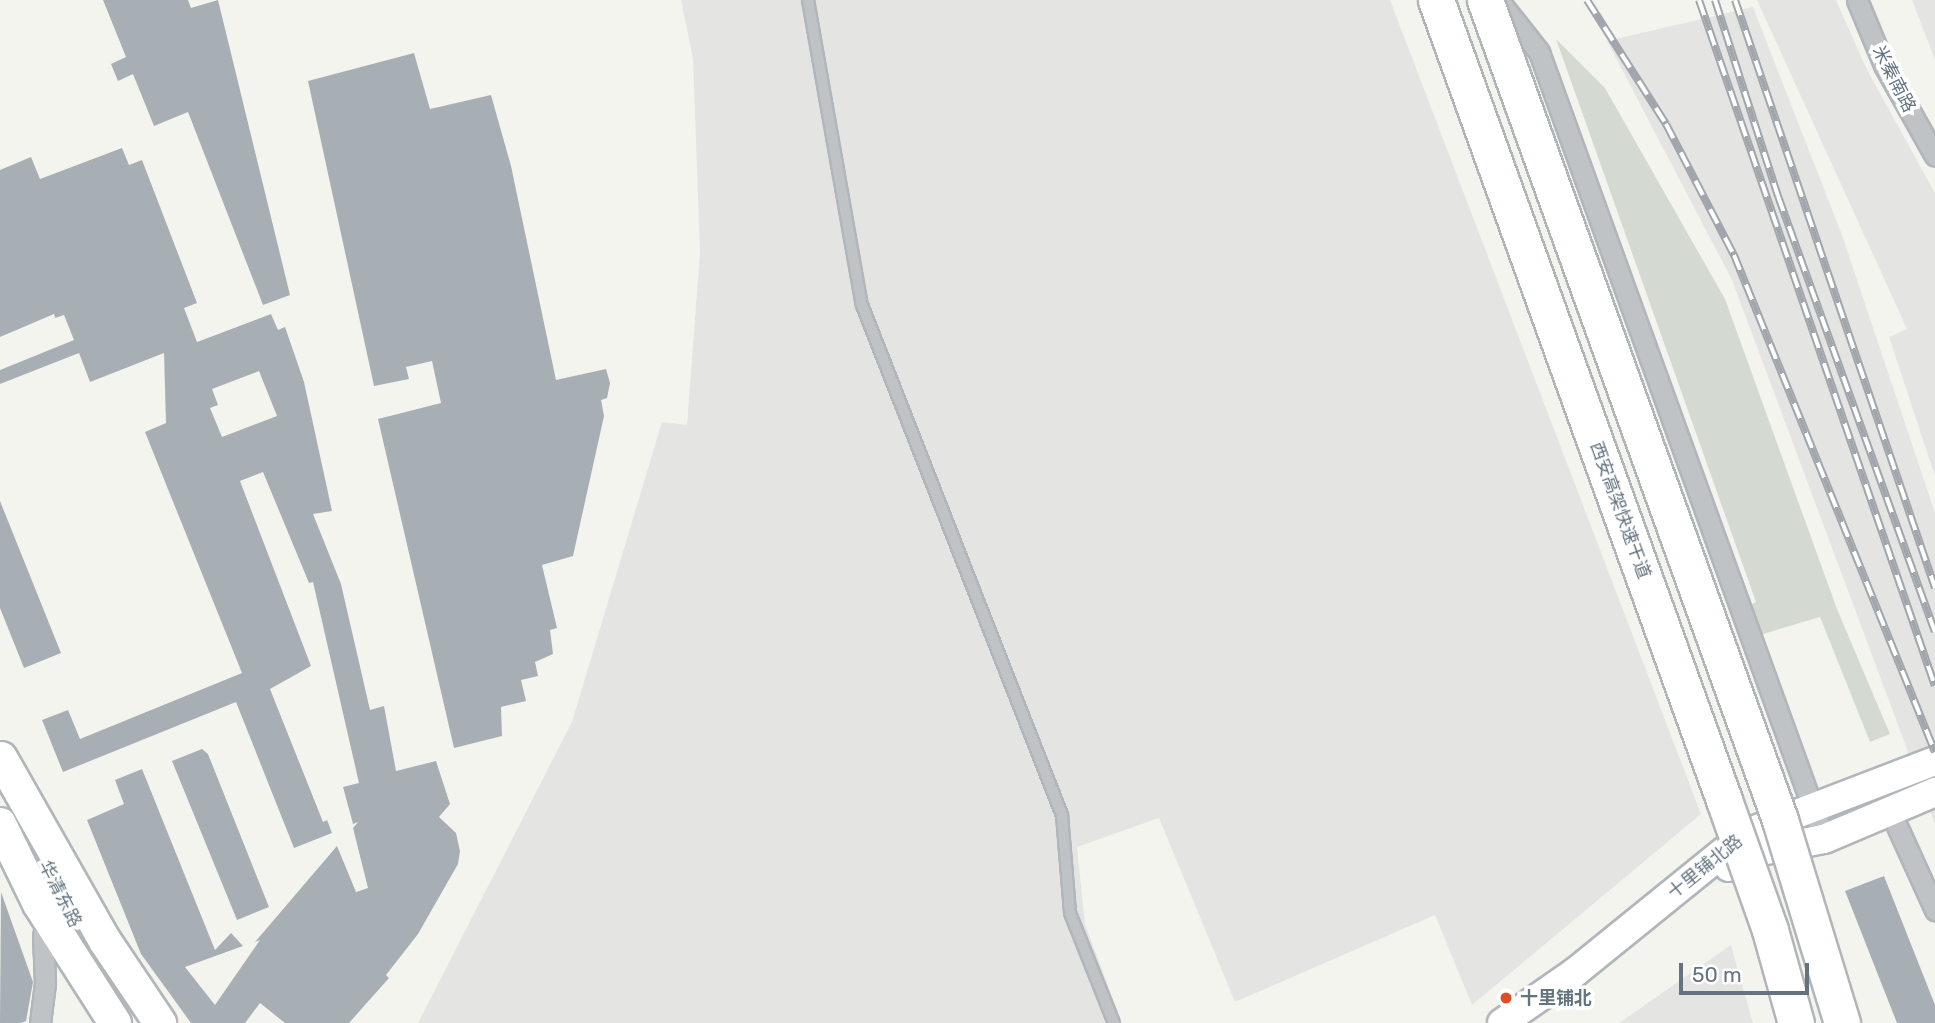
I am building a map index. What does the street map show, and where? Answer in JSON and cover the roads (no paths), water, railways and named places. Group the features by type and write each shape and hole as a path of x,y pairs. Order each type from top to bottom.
{"highway":[{"name":"西安高架快速干道","path":"1436,0 1729,813 1796,1023"},
{"path":"1485,0 1780,820 1842,1023"}],"main road":[{"name":"华清东路","path":"0,757 56,888 139,1023"},
{"path":"0,757 105,941 160,1023"},
{"name":"华清东路","path":"0,824 39,904 115,1023"},
{"path":"0,853 43,934 96,1023"}],"street":[{"path":"1498,0 1539,52 1824,839"},
{"name":"米秦南路","path":"1857,0 1884,65 1935,156"},
{"name":"十里铺北路","path":"1502,1023 1574,973 1746,833 1935,761"},
{"name":"十里铺北路","path":"1531,1023 1731,865 1761,850 1824,839 1935,792"},
{"path":"1886,814 1935,911"},
{"path":"40,1023 45,982 43,934"}],"lane":[{"path":"808,0 862,305 1062,815 1070,913 1114,1023"}],"railway":[{"path":"1587,0 1666,124 1734,255 1935,752"},
{"path":"1699,0 1935,686"},
{"path":"1715,0 1778,196 1935,632"},
{"path":"1735,0 1935,588"}],"place":[{"name":"十里铺北","path":"1506,998"}]}
